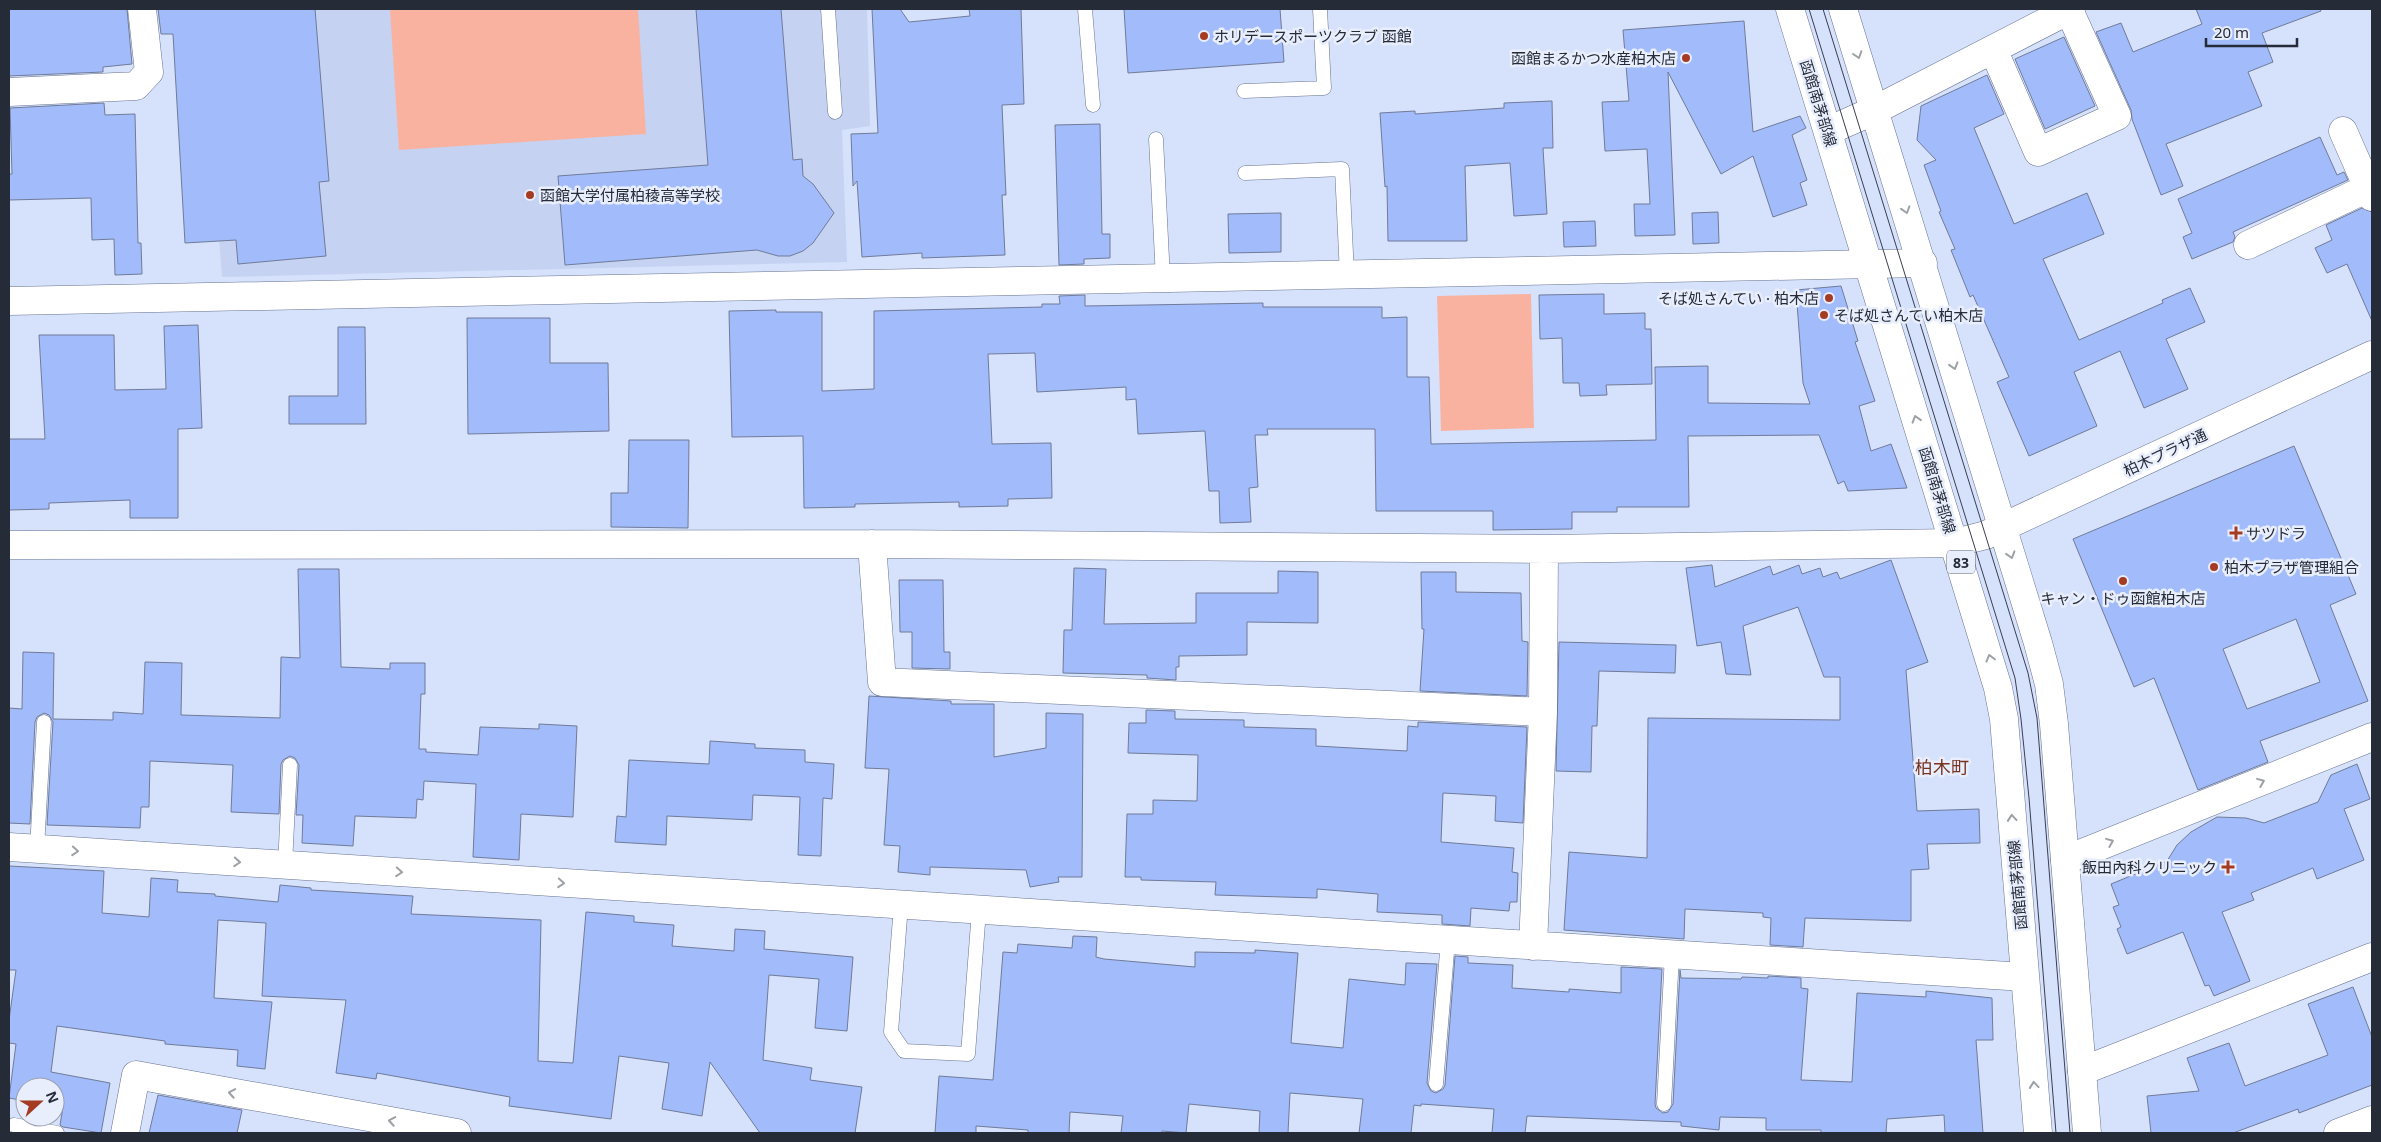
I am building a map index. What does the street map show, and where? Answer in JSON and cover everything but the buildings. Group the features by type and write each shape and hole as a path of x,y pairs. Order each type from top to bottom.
{"street":[{"path":"9,92 136,86 149,72 142,9"},
{"name":"函館南茅部線","path":"1790,9 1985,642 2004,718 2038,1133"},
{"path":"1843,9 1923,264 2049,684 2054,724 2087,1133"},
{"path":"1828,131 1875,110 1992,49 2070,9 2116,116 2038,152 1992,49"},
{"path":"2248,245 2370,193 2343,130"},
{"path":"9,301 1923,264"},
{"name":"柏木プラザ通","path":"9,545 872,544 1544,549 1955,543 1973,540 2003,527 2372,355"},
{"path":"872,544 882,682 1543,712"},
{"path":"1533,946 1543,712 1544,549"},
{"path":"2064,860 2372,738"},
{"path":"9,847 2024,977"},
{"path":"2082,1071 2372,957"},
{"path":"125,1133 136,1075 457,1133"},
{"path":"2338,1133 2372,1120"}],"lane":[{"path":"828,9 835,112"},
{"path":"1085,9 1093,105"},
{"path":"1244,91 1324,88 1320,9"},
{"path":"1156,139 1163,279"},
{"path":"1245,173 1342,168 1347,275"},
{"path":"37,849 44,722"},
{"path":"285,865 290,765"},
{"path":"900,905 891,1032 904,1051 968,1054 979,910"},
{"path":"1436,1084 1448,940"},
{"path":"1664,1104 1672,955"},
{"path":"14,1124 57,1133"}],"shaded area":[{"name":"函館大学付属柏稜高等学校","path":"202,9 867,9 870,126 842,130 847,262 222,277"},
{"path":"390,9 638,9 646,134 399,150"},
{"path":"1531,294 1534,428 1441,431 1437,296"}],"tram line":[{"path":"1809,9 2015,678 2029,798 2056,1133"},
{"path":"1823,9 2028,673 2037,718 2070,1133"}],"place":[{"name":"ホリデースポーツクラブ 函館","path":"1204,36"},
{"name":"函館まるかつ水産柏木店","path":"1686,58"},
{"name":"函館大学付属柏稜高等学校","path":"530,195"},
{"name":"そば処さんてい · 柏木店","path":"1829,298"},
{"name":"そば処さんてい柏木店","path":"1824,315"},
{"name":"サツドラ","path":"2236,533"},
{"name":"柏木プラザ管理組合","path":"2214,567"},
{"name":"キャン・ドゥ函館柏木店","path":"2123,581"},
{"name":"飯田內科クリニック","path":"2228,867"}],"district":[{"name":"柏木町","path":"1942,767"}]}
